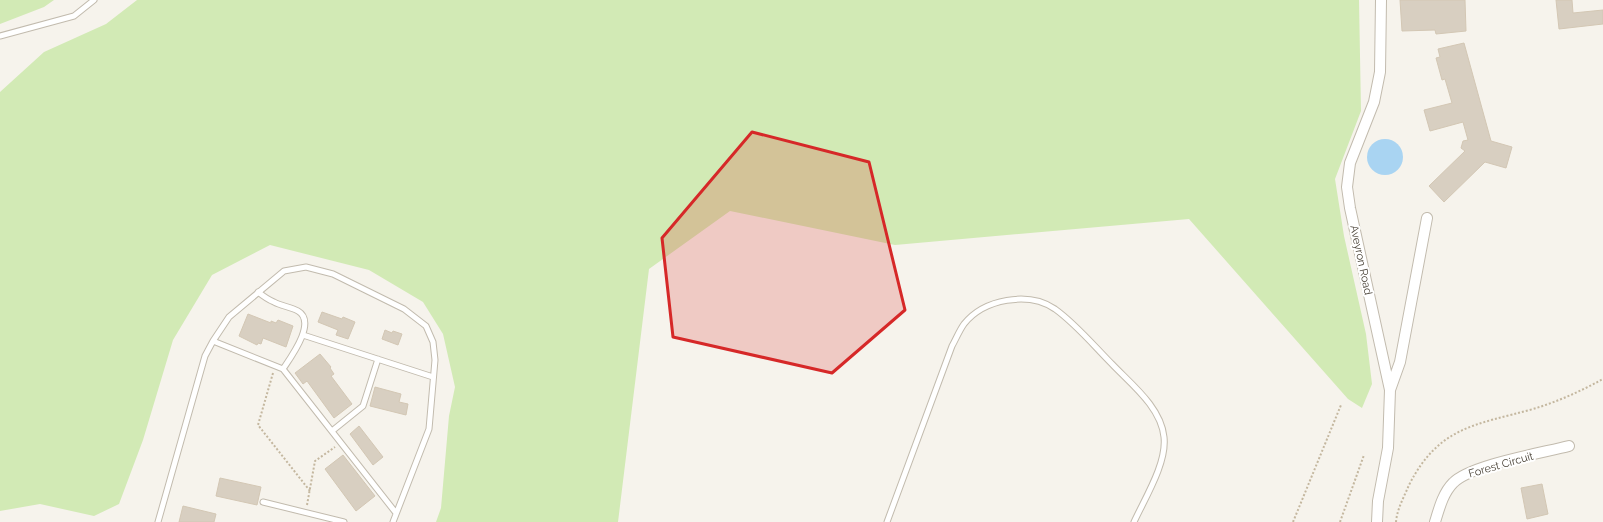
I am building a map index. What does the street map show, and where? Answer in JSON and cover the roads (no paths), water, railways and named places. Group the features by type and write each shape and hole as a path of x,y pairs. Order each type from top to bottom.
{"street":[{"name":"Aveyron Road","path":"1377,522 1378,501 1388,448 1390,390 1350,208 1347,187 1350,163 1374,102 1380,72 1381,0"},
{"path":"1390,390 1400,362 1428,218"},
{"name":"Forest Circuit","path":"1435,522 1447,492 1453,483 1464,475 1478,469 1569,446"}],"lane":[{"path":"0,36 74,16 94,0"},
{"path":"158,522 205,356 213,341 229,317 284,271 306,267 333,274 404,310 426,326 433,342 435,360 429,429 393,522"},
{"path":"258,292 274,302 298,311 302,315 304,321 303,334 292,356 283,369"},
{"path":"887,522 952,346 964,324 992,304 1011,299 1042,302 1064,316 1134,387 1152,408 1160,421 1164,437 1163,458 1134,522"},
{"path":"303,334 433,377"},
{"path":"213,341 283,369 396,513"},
{"path":"332,431 363,406 378,359"},
{"path":"263,502 344,522"}],"water":[{"path":"1385,139 1395,142 1400,147 1403,157 1400,167 1395,172 1385,175 1375,172 1370,167 1367,157 1370,147 1375,142"}]}
